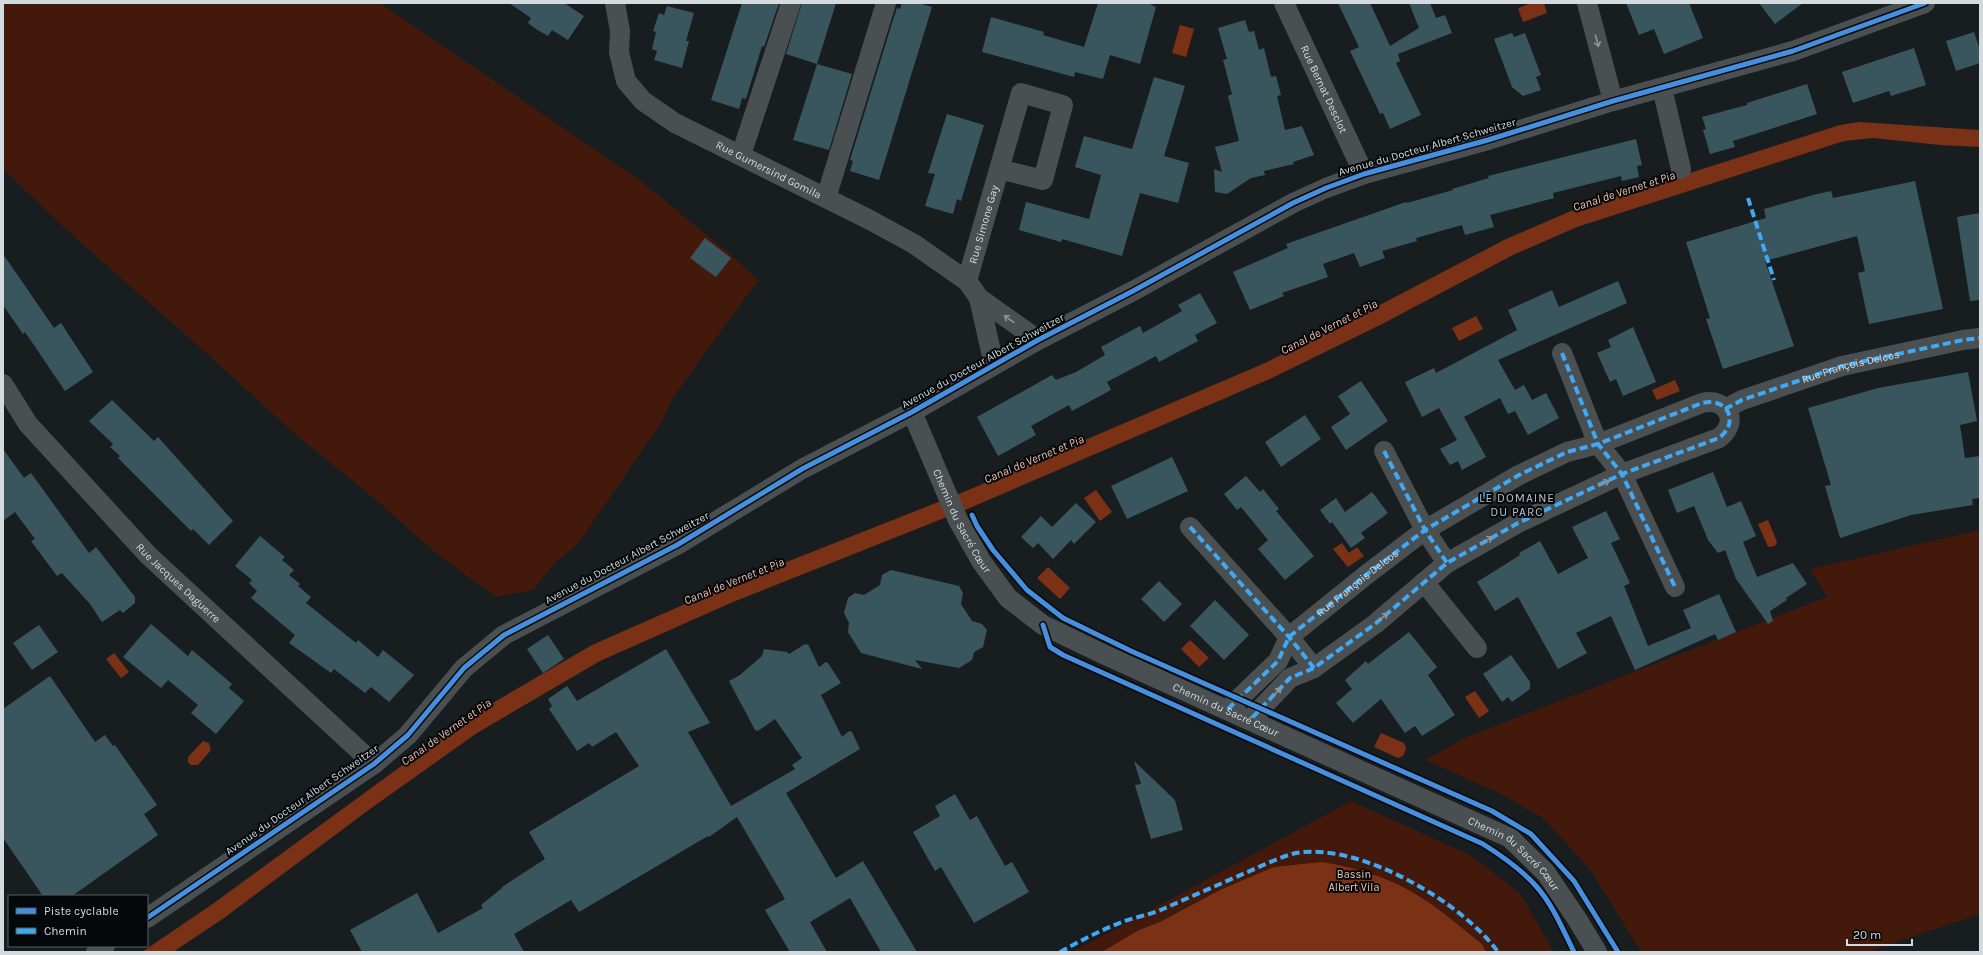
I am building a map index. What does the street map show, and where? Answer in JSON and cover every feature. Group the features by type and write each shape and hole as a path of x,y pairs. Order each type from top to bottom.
{"street":[{"path":"741,155 791,3"},
{"path":"826,198 886,3"},
{"name":"Rue Bernat Desclot","path":"1284,3 1364,174"},
{"path":"1587,3 1613,101"},
{"name":"Avenue du Docteur Albert Schweitzer","path":"148,917 374,764 408,735 464,668 504,635 676,545 802,469 912,412 1038,340 1133,291 1293,203 1326,188 1364,174 1488,140 1613,101 1794,51 1925,3"},
{"name":"Rue Gumersind Gomila","path":"617,5 620,31 619,52 626,81 643,101 675,122 914,244 967,281 979,298 1038,340"},
{"path":"1662,88 1681,169"},
{"name":"Rue Simone Gay","path":"967,281 999,168"},
{"name":"Rue Gumersind Gomila","path":"979,298 994,365"},
{"name":"Rue François Delcos","path":"1228,709 1278,661 1290,637 1366,574 1425,530 1519,475 1567,452 1598,444 1702,403 1717,402 1725,409 1742,400 1842,366 1963,340 1980,338"},
{"path":"1562,353 1598,444 1622,474 1675,587"},
{"name":"Rue Jacques Daguerre","path":"5,392 28,424 148,555 374,764"},
{"path":"1250,720 1290,678 1314,668 1375,624 1447,563 1518,523 1622,474 1719,438 1724,434 1730,419 1725,409"},
{"name":"Chemin du Sacré Cœur","path":"912,412 958,520 980,561 1008,598 1043,625 1105,655 1228,709 1510,838 1546,873 1597,952"},
{"path":"1384,451 1425,530 1447,563"},
{"path":"1190,528 1290,637 1314,668"},
{"path":"1424,582 1477,648"}],"green space":[{"path":"3,3 380,3 638,179 728,252 758,280 672,399 663,420 578,544 554,564 533,590 496,597 437,554 375,499 295,434 212,358 70,233 3,169"},
{"path":"1980,530 1980,914 1867,952 1641,952 1590,869 1543,818 1501,794 1425,760 1467,737 1827,597 1810,569"},
{"name":"Bassin Albert Vila","path":"1351,801 1470,855 1520,893 1554,952 1071,952 1114,930"}],"shaded area":[{"path":"1532,3 1544,3 1547,13 1523,22 1518,8"},
{"path":"1180,25 1194,29 1186,57 1172,53"},
{"path":"1859,122 1980,130 1980,147 1940,145 1873,138 1844,141 1577,227 1513,255 1382,324 1272,378 972,507 733,602 600,661 477,733 370,809 224,918 173,952 142,952 214,903 467,718 592,645 726,586 966,491 1265,363 1506,239 1571,211 1840,125"},
{"path":"1476,316 1483,329 1459,341 1452,328"},
{"path":"1675,380 1680,391 1657,400 1652,390"},
{"path":"1096,490 1112,512 1100,521 1084,498"},
{"path":"1768,520 1777,542 1775,546 1768,547 1758,524"},
{"path":"1342,543 1349,553 1357,547 1364,556 1348,567 1333,549"},
{"path":"1048,567 1070,588 1060,599 1037,578"},
{"path":"1190,640 1209,658 1199,667 1181,649"},
{"path":"114,653 129,672 121,678 106,659"},
{"path":"1475,691 1489,711 1479,718 1465,697"},
{"path":"1381,733 1404,743 1406,749 1403,756 1398,758 1374,747"},
{"path":"203,741 209,743 211,750 198,765 191,765 188,762 188,757"},
{"path":"1322,862 1368,873 1402,886 1439,910 1482,944 1486,952 1102,952 1139,930 1160,922 1220,890 1274,867"}],"building":[{"path":"509,3 564,3 584,16 568,40 552,30 548,36 536,29 528,23 531,18"},
{"path":"742,3 779,3 764,47 762,46 746,99 742,98 739,109 711,100"},
{"path":"802,3 836,3 817,64 786,54"},
{"path":"902,3 918,3 932,7 879,180 850,171 853,161 850,160 893,20 897,8 900,9"},
{"path":"1098,3 1148,3 1156,7 1140,64 1110,55 1103,79 1075,72 1074,77 982,52 991,17 1044,32 1043,35 1084,47"},
{"path":"1338,3 1370,3 1390,46 1419,28 1409,3 1430,3 1436,18 1445,15 1452,33 1398,54 1400,61 1396,63 1421,115 1390,129 1383,113 1380,114 1350,51 1359,47"},
{"path":"1626,3 1689,3 1703,38 1664,54 1654,29 1639,35"},
{"path":"1759,3 1803,3 1775,24"},
{"path":"667,6 694,13 686,41 689,41 682,68 654,60 657,51 652,49 656,32 653,31 659,13 664,15"},
{"path":"1245,20 1249,32 1254,31 1259,50 1264,48 1271,77 1276,76 1281,95 1277,96 1285,130 1302,126 1314,155 1293,162 1294,164 1264,171 1265,175 1251,178 1227,194 1215,192 1214,169 1222,172 1215,147 1239,141 1228,96 1232,94 1223,60 1227,59 1218,28"},
{"path":"1974,32 1980,50 1980,63 1956,71 1946,41"},
{"path":"1512,33 1514,37 1525,33 1541,75 1536,77 1541,90 1523,96 1512,87 1494,39"},
{"path":"1914,48 1926,85 1891,96 1889,91 1853,103 1842,72"},
{"path":"817,64 852,74 829,150 793,140"},
{"path":"1154,77 1185,86 1164,156 1189,163 1178,203 1140,193 1122,256 1062,239 1061,242 1019,230 1026,202 1089,219 1101,175 1075,167 1084,136 1132,149"},
{"path":"1807,84 1817,114 1733,141 1735,147 1710,154 1703,130 1706,129 1702,117 1747,105 1747,103"},
{"path":"947,114 984,125 961,201 957,199 953,214 925,206 935,174 928,173"},
{"path":"1636,139 1642,165 1637,166 1639,177 1622,181 1621,176 1553,193 1554,198 1490,215 1494,227 1465,235 1462,225 1416,238 1417,241 1382,251 1385,258 1360,267 1354,253 1323,264 1328,277 1282,293 1284,296 1250,310 1233,272 1288,248 1286,244 1406,202 1407,203 1453,190 1452,189 1489,178 1488,176"},
{"path":"1915,181 1943,309 1869,324 1858,273 1865,271 1857,236 1765,261 1794,346 1723,369 1706,319 1710,318 1686,242 1766,218 1764,209 1817,194 1831,191 1833,198"},
{"path":"1980,213 1980,300 1970,301 1957,217"},
{"path":"705,238 731,258 716,277 690,258"},
{"path":"3,254 54,328 61,323 93,372 65,391 25,332 23,334 3,305"},
{"path":"1618,281 1627,303 1498,360 1515,390 1524,385 1532,400 1546,393 1559,418 1528,435 1515,411 1508,414 1500,398 1464,417 1486,457 1462,470 1458,461 1450,465 1440,449 1457,440 1439,408 1422,417 1405,382 1434,368 1436,373 1517,330 1508,310 1552,290 1559,307"},
{"path":"1200,293 1217,323 1195,335 1198,341 1159,362 1156,356 1107,382 1111,390 1072,411 1069,405 1031,426 1036,435 998,456 977,417 1052,375 1056,380 1076,372 1105,355 1101,347 1140,326 1143,333 1182,311 1178,305"},
{"path":"1633,327 1656,382 1623,396 1616,379 1610,382 1597,353 1611,347 1608,340"},
{"path":"1968,372 1977,421 1960,425 1965,458 1980,456 1980,498 1972,499 1973,505 1911,515 1840,538 1825,486 1831,485 1808,408 1878,388"},
{"path":"1361,381 1388,421 1346,450 1331,427 1350,414 1338,396"},
{"path":"112,400 154,441 158,437 233,521 209,545 193,529 191,531 118,458 120,456 110,447 113,444 89,421"},
{"path":"1305,415 1321,439 1281,467 1265,442"},
{"path":"3,449 24,478 31,473 89,553 96,547 135,597 135,603 123,613 120,610 102,622 90,604 62,573 57,576 31,541 35,539 15,512 3,521"},
{"path":"1172,457 1188,491 1127,519 1111,486"},
{"path":"1713,472 1727,507 1741,501 1756,536 1743,542 1757,577 1793,563 1807,584 1770,611 1773,621 1768,624 1736,579 1725,550 1718,553 1708,540 1694,506 1677,513 1668,490"},
{"path":"1246,476 1260,492 1263,489 1279,509 1276,511 1314,556 1285,580 1258,549 1268,540 1241,507 1237,510 1224,494"},
{"path":"1372,492 1388,513 1361,533 1365,538 1351,548 1332,522 1330,524 1320,510 1336,498 1345,512"},
{"path":"1076,503 1096,522 1074,544 1071,540 1053,559 1038,543 1033,548 1021,537 1041,516 1052,527"},
{"path":"1606,511 1620,539 1611,543 1630,583 1624,586 1648,646 1691,628 1683,610 1719,594 1736,632 1718,640 1715,634 1635,670 1611,616 1576,633 1587,653 1558,669 1518,597 1495,611 1477,582 1520,555 1519,553 1540,541 1558,574 1588,558 1572,527"},
{"path":"260,536 285,557 282,560 294,570 289,575 300,584 298,586 311,597 306,603 356,643 358,640 378,657 383,650 414,675 389,702 371,687 365,693 334,669 331,673 289,643 295,635 251,598 257,591 249,583 252,580 235,566"},
{"path":"891,570 959,586 963,593 961,604 972,621 982,624 987,630 983,647 974,652 972,660 959,668 915,660 922,669 861,653 848,632 849,623 844,613 848,598 855,593 864,595 880,585 882,575"},
{"path":"1159,581 1182,604 1164,622 1141,599"},
{"path":"1215,600 1249,635 1224,660 1190,626"},
{"path":"151,624 188,656 192,650 232,684 229,688 244,701 216,734 191,713 198,705 168,680 161,688 123,657"},
{"path":"39,625 58,652 32,670 13,643"},
{"path":"1409,632 1437,667 1428,675 1455,715 1422,736 1415,726 1405,733 1381,699 1353,723 1336,703 1352,689 1345,680 1366,661 1368,664"},
{"path":"548,635 564,659 543,673 527,649"},
{"path":"805,644 808,644 819,667 826,662 828,663 841,683 821,695 842,737 849,731 852,732 860,749 786,793 836,878 863,861 917,952 881,952 850,898 810,922 827,952 790,952 765,910 785,899 737,817 709,837 708,836 579,912 571,900 514,934 524,952 362,952 350,930 417,893 438,933 483,908 481,905 502,887 545,859 529,832 639,766 616,732 592,747 589,743 577,751 549,709 552,706 548,699 567,686 577,701 666,649 710,723 688,732 731,806 795,769 792,765 802,758 775,719 758,731 755,730 729,681 740,675 762,656 764,649 787,652 789,654"},
{"path":"1511,655 1530,682 1530,689 1512,702 1508,697 1502,702 1483,674"},
{"path":"50,676 95,742 105,735 113,746 115,745 157,805 144,814 158,835 73,895 42,895 3,838 3,709"},
{"path":"1134,761 1175,800 1183,830 1151,839 1135,785 1141,784"},
{"path":"955,794 970,820 977,816 1005,866 1012,862 1029,892 974,923 941,867 935,871 913,832 940,816 935,806"}],"marked path":[{"path":"1748,198 1774,280"},
{"path":"1725,409 1742,400 1842,366 1963,340 1980,338"},
{"path":"1562,353 1598,444 1622,474 1675,587"},
{"path":"1228,709 1278,661 1289,637 1425,530 1519,475 1567,452 1598,444 1702,403 1711,402 1719,404 1728,412 1730,418 1729,425 1719,438 1622,474 1518,523 1447,563 1375,624 1314,668 1290,678 1250,720"},
{"path":"1384,451 1425,530 1447,563"},
{"path":"1190,527 1289,637 1314,668"},
{"path":"1060,952 1114,925 1158,911 1277,859 1296,853 1321,852 1349,857 1378,866 1407,880 1435,896 1460,914 1482,933 1498,952"}],"cycle path":[{"path":"148,917 374,764 408,735 464,668 504,635 677,545 802,469 912,412 1038,340 1133,291 1293,203 1326,188 1364,174 1488,140 1613,101 1793,51 1925,3"},
{"path":"972,515 977,526 993,550 1027,590 1063,618 1131,651 1492,811 1531,834 1574,881 1618,952"},
{"path":"1043,625 1050,647 1063,655 1483,844 1511,863 1542,893 1553,909 1574,952"}],"district":[{"name":"LE DOMAINE DU PARC","path":"1517,505"}],"water label":[{"name":"Canal de Vernet et Pia","path":"1624,191"},
{"name":"Canal de Vernet et Pia","path":"1329,327"},
{"name":"Canal de Vernet et Pia","path":"1034,459"},
{"name":"Canal de Vernet et Pia","path":"734,581"},
{"name":"Canal de Vernet et Pia","path":"446,732"}]}
